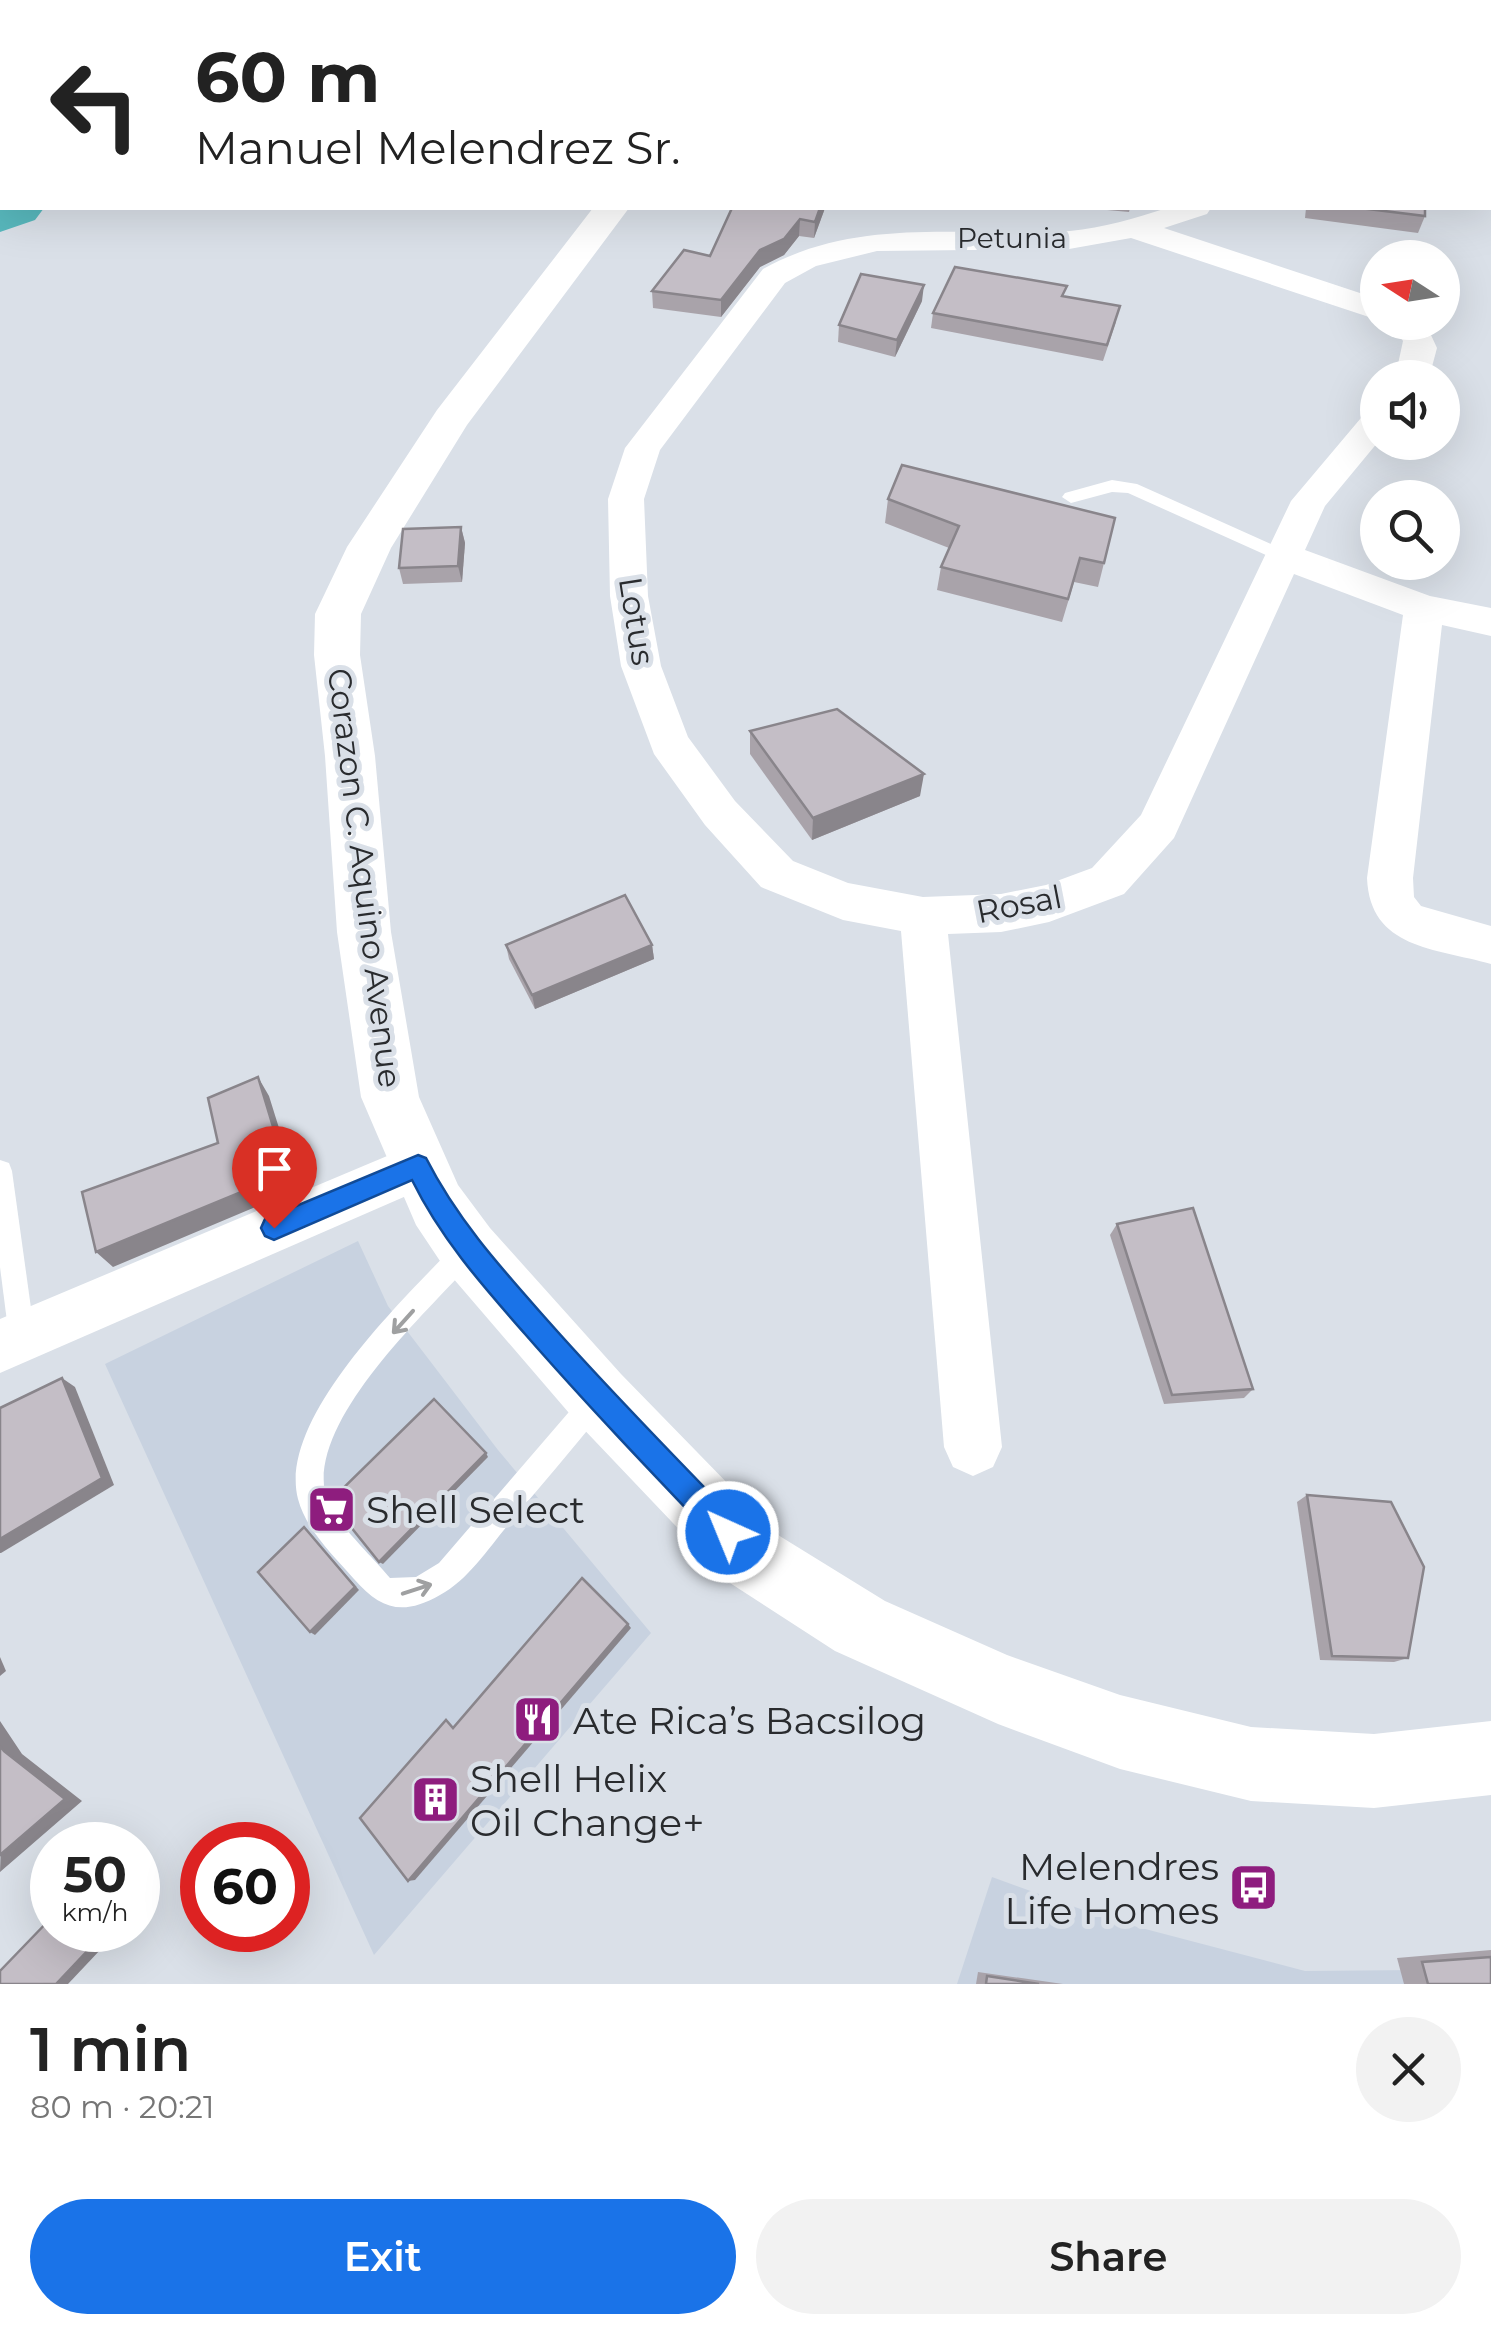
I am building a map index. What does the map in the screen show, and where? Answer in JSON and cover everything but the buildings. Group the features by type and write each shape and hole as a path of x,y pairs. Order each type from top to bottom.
{"main road":[{"name":"Corazon C. Aquino Avenue","path":"610,210 429,451 369,547 338,614 337,655 350,756 364,932 390,1097 437,1205 468,1249 598,1397 754,1559 860,1626 998,1688 1120,1732 1251,1764 1374,1771 1491,1758"}],"street":[{"name":"Petunia","path":"825,252 930,222 1070,240 1132,228 1190,210"},
{"path":"1132,228 1360,304"},
{"name":"Lotus","path":"825,252 795,261 774,276 643,448 626,499 629,596 641,666 668,743 720,812 777,874 843,901 923,916"},
{"name":"Rosal","path":"923,916 1001,914 1049,903 1108,880 1158,826 1308,501 1360,441"},
{"path":"1283,556 1424,608 1491,622"},
{"path":"1424,608 1390,878 1391,902 1406,922 1491,946"},
{"path":"923,916 973,1447"},
{"path":"11,1341 418,1166"}],"lane":[{"path":"1071,497 1112,486 1132,488 1283,556"},
{"path":"0,1171 11,1341"},
{"path":"468,1249 341,1392 320,1433 309,1473 310,1500 381,1589 396,1595 423,1591 449,1573 598,1397"}],"shaded area":[{"path":"358,1241 388,1306 498,1450 651,1633 374,1955 105,1364"},
{"path":"992,1877 1111,1920 1305,1971 1417,1970 1420,1984 957,1984"}],"waterway":[{"path":"0,215 11,210"}],"place":[{"name":"Shell Select","path":"331,1509"},
{"name":"Ate Rica’s Bacsilog","path":"538,1720"},
{"name":"Shell Helix Oil Change+","path":"435,1800"},
{"name":"Melendres Life Homes","path":"1254,1888"}],"route":[{"path":"274,1228 418,1166 437,1205 468,1249 598,1397 728,1532"}]}
